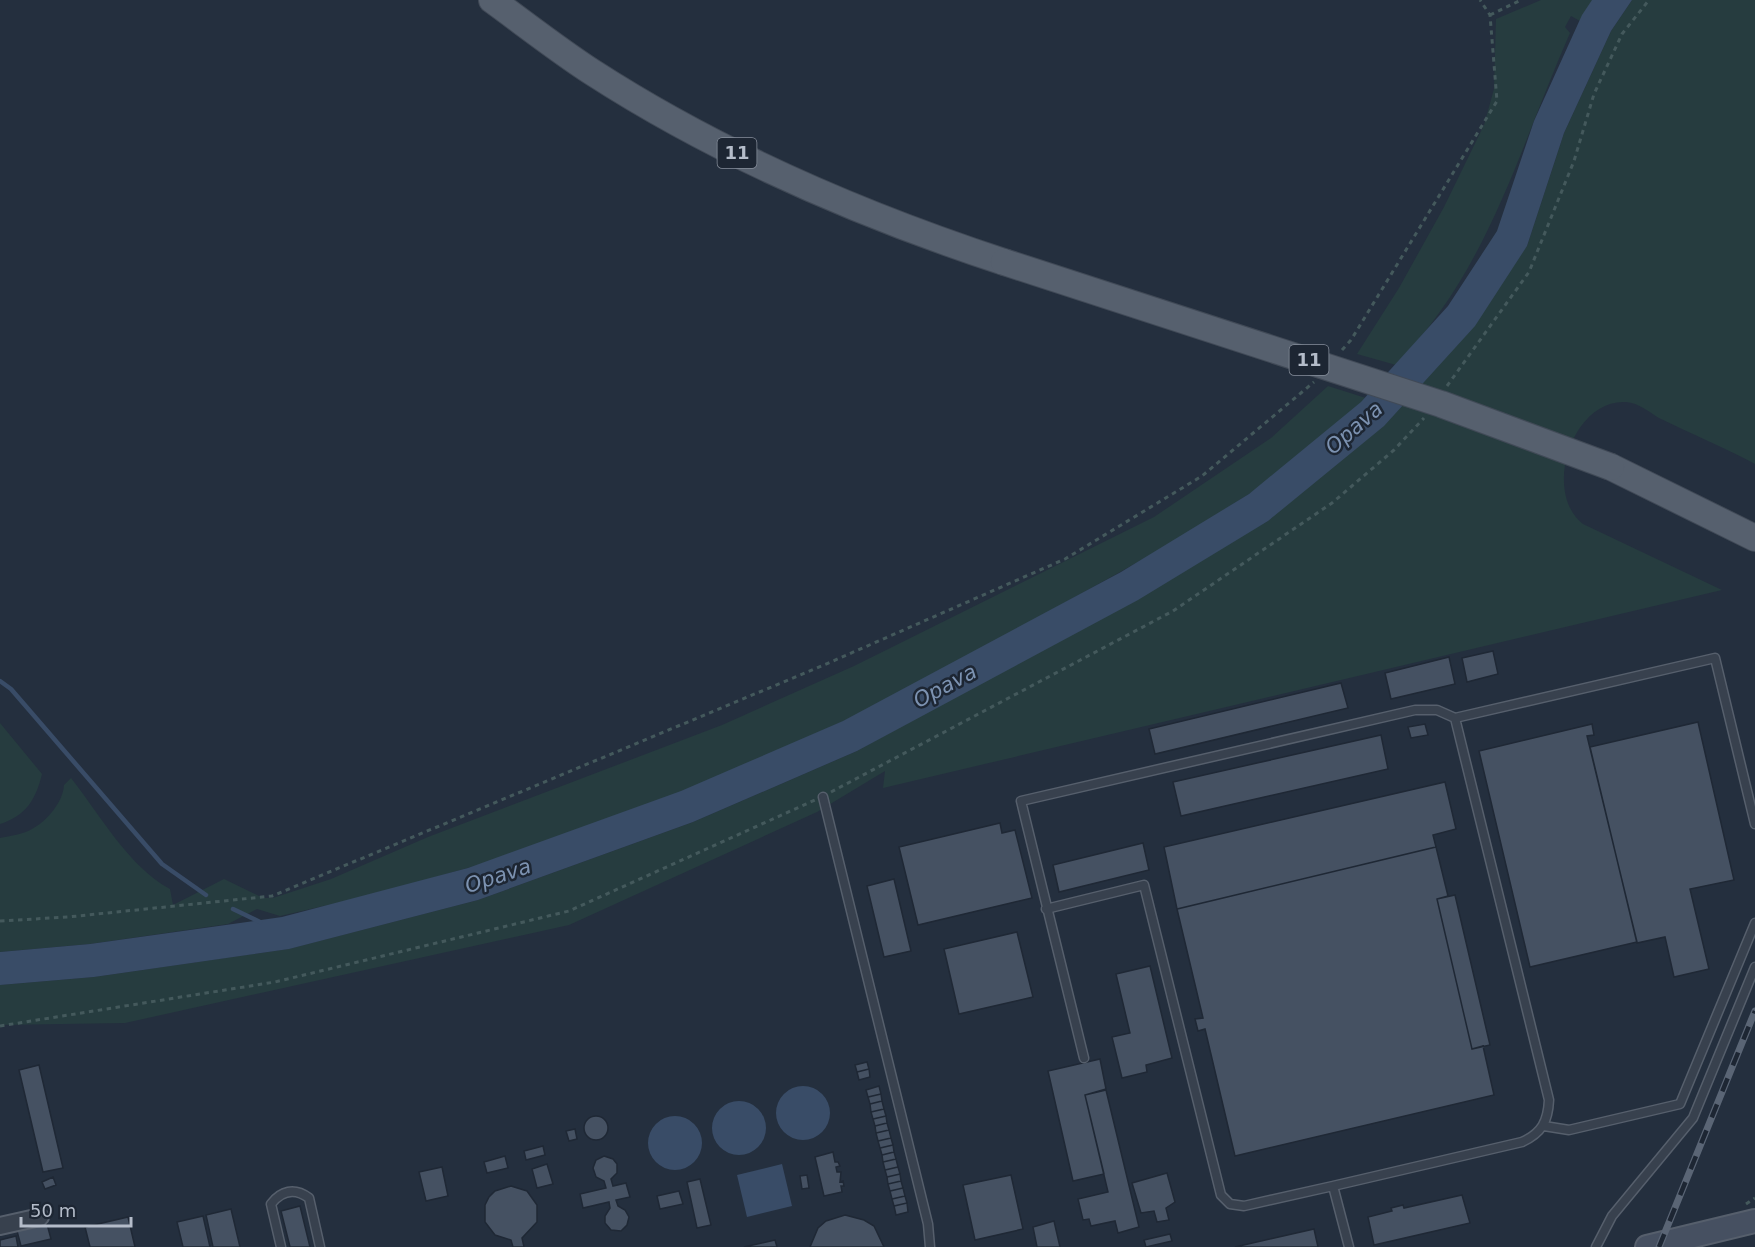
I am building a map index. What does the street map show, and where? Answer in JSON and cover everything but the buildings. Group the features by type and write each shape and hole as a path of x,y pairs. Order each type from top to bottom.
{"main road":[{"name":"11","path":"492,0 592,72 703,136 819,191 903,227 1441,404 1611,467 1755,538"}],"street":[{"path":"0,1226 40,1217"},
{"path":"1647,1247 1755,1221"}],"lane":[{"path":"1084,1058 1021,801 1415,710 1437,710 1455,718 1715,658 1755,824"},
{"path":"1046,909 1144,885 1221,1195 1230,1204 1244,1206 1522,1142 1534,1136 1544,1126 1549,1100 1455,718"},
{"path":"823,797 928,1224 930,1247"},
{"path":"1544,1126 1569,1130 1680,1104 1755,923"},
{"path":"1596,1247 1612,1216 1693,1118 1755,967"},
{"path":"1333,1186 1349,1247"},
{"path":"281,1247 271,1204 277,1196 287,1191 301,1192 309,1198 320,1247"}],"path":[{"path":"1338,356 1351,340 1497,101 1490,15 1479,0"},
{"path":"1490,15 1521,0"},
{"path":"1440,395 1529,272 1574,161 1594,94 1622,34 1649,0"},
{"path":"0,921 68,917 272,896 824,665 1065,559 1202,476 1318,378"},
{"path":"0,1026 275,982 569,911 823,797 1173,611 1332,503 1394,450 1427,414"}],"green space":[{"path":"1541,0 1595,0 1580,21 1571,16 1565,27 1570,33 1516,165 1478,249 1455,289 1428,328 1396,365 1357,354 1399,288 1444,207 1484,125 1494,89 1496,19"},
{"path":"1632,0 1755,0 1755,464 1659,418 1640,406 1626,402 1607,405 1591,415 1578,431 1569,450 1564,471 1565,491 1571,509 1583,524 1722,590 883,788 885,771 817,812 569,925 125,1023 0,1025 0,985 94,977 288,949 478,900 693,822 857,751 1268,521 1527,246 1564,133 1611,31"},
{"path":"1328,386 1369,399 1265,484 1165,547 949,667 862,713 705,783 503,858 372,895 280,916 257,909 228,924 90,944 0,952 0,838 25,832 43,821 61,798 64,785 71,778 128,854 155,879 170,889 173,905 224,879 263,898 273,898 331,879 428,837 722,725 854,666 1154,517 1271,438"},
{"path":"0,723 42,774 33,799 23,811 9,821 0,824"}],"water":[{"name":"Opava","path":"1592,0 1632,0 1611,31 1564,133 1527,246 1475,326 1384,426 1268,521 1138,600 857,751 693,822 478,900 289,949 94,977 0,985 0,952 90,944 282,917 468,868 681,791 843,721 1121,572 1249,494 1361,402 1448,306 1497,231 1534,121 1582,15"},
{"path":"798,1086 808,1086 818,1090 826,1098 830,1113 826,1128 818,1136 808,1140 798,1140 788,1136 780,1128 776,1118 776,1108 780,1098 788,1090"},
{"path":"734,1101 744,1101 754,1105 762,1113 766,1128 762,1143 754,1151 744,1155 734,1155 724,1151 716,1143 712,1133 712,1123 716,1113 724,1105"},
{"path":"670,1116 680,1116 690,1120 698,1128 702,1143 698,1158 690,1166 680,1170 670,1170 660,1166 652,1158 648,1148 648,1138 652,1128 660,1120"},
{"path":"782,1164 792,1206 747,1217 737,1175"}],"waterway":[{"path":"0,681 11,689 162,864 206,895"},
{"path":"233,909 260,922"}],"railway":[{"path":"1659,1247 1755,1011"}]}
